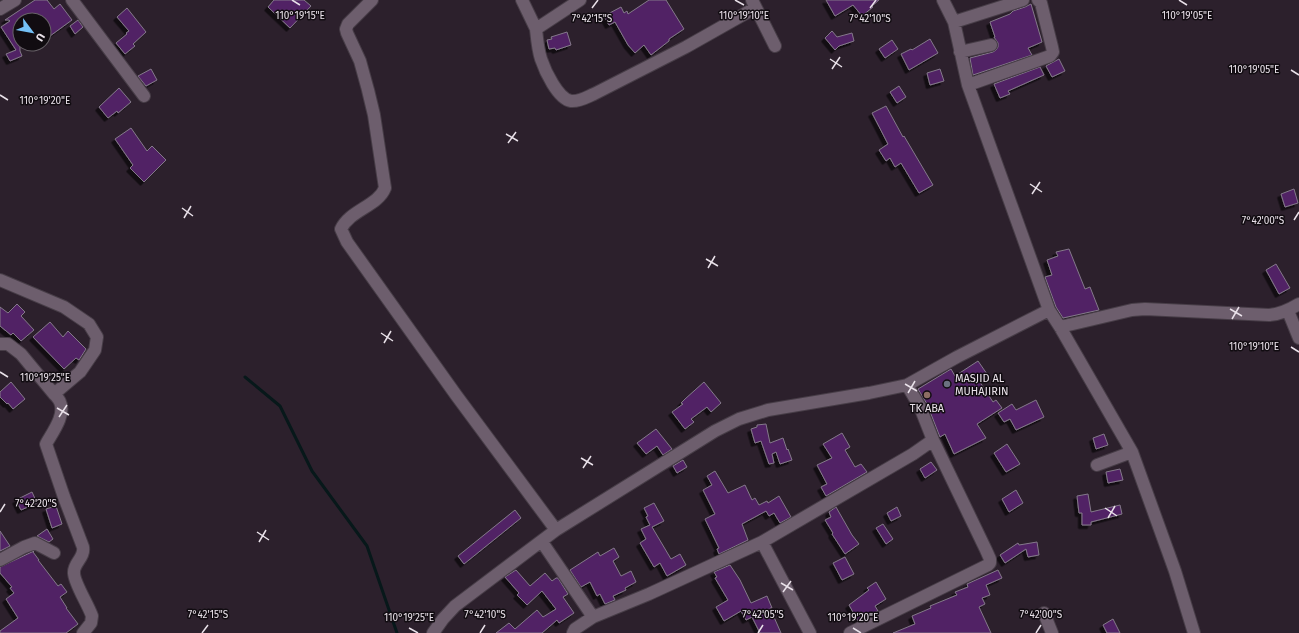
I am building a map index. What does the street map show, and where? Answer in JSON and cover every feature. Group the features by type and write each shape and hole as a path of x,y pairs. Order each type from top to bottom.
{"street":[{"path":"0,9 15,0"},
{"path":"72,0 144,96"},
{"path":"372,0 348,24 346,29 360,61 368,90 374,115 385,188 384,193 344,222 341,229 347,242 456,395 556,530"},
{"path":"522,0 536,29 541,60 561,96 572,101 581,100 594,94 686,47 753,4 776,46"},
{"path":"536,29 580,0"},
{"path":"943,0 954,22 968,85 1049,310 1132,452 1173,564 1192,632"},
{"path":"954,22 1023,0"},
{"path":"968,85 1050,56 1052,47 1041,3 1038,0"},
{"path":"960,52 991,45"},
{"path":"0,280 64,307 89,324 96,337 95,350 80,372 54,394"},
{"path":"1060,327 1132,310 1145,309 1269,315 1288,311 1299,304"},
{"path":"433,633 442,619 455,606 556,530 715,431 739,419 768,410 907,385 957,356 1049,310"},
{"path":"1288,311 1299,338"},
{"path":"0,344 8,344 21,354 60,402 62,411 46,444 64,497 84,547 84,552 76,566 74,574 92,616 87,629"},
{"path":"850,633 990,563 988,555 933,440 920,407 907,385"},
{"path":"573,633 576,629 593,617 650,594 762,542 913,454 933,440"},
{"path":"1097,465 1132,452"},
{"path":"542,542 593,617"},
{"path":"762,542 810,633"},
{"path":"0,560 24,546 35,543 54,553"},
{"path":"1044,613 1052,633"}],"building":[{"path":"35,0 47,0 54,9 60,4 72,20 52,35 52,12 17,12"},
{"path":"274,0 304,0 311,6 290,28 268,7"},
{"path":"649,0 666,0 684,29 669,39 669,41 651,55 644,45 635,53 628,45 615,22 609,25 604,16 621,7 624,13 627,11 628,14"},
{"path":"826,0 879,0 862,16 853,5 835,16"},
{"path":"1031,4 1042,42 1028,48 1032,55 973,75 970,58 993,52 998,47 998,43 994,37 990,22"},
{"path":"127,8 146,32 133,44 135,46 125,54 116,43 129,31 117,17"},
{"path":"12,15 12,44 1,27 10,21 5,20"},
{"path":"78,20 83,27 75,34 70,26"},
{"path":"832,31 837,37 852,33 854,41 839,46 835,50 825,38"},
{"path":"567,32 571,45 556,50 555,48 549,49 547,40 552,39 551,37"},
{"path":"930,39 938,53 909,70 901,54 911,49 912,50"},
{"path":"892,40 898,49 885,58 879,49"},
{"path":"12,52 20,52 22,56 10,61 6,54"},
{"path":"1059,59 1065,71 1052,77 1046,66"},
{"path":"1040,67 1044,75 1008,91 1010,94 1000,98 994,84"},
{"path":"151,69 157,80 146,86 138,76"},
{"path":"940,69 944,81 930,85 927,73"},
{"path":"899,86 906,97 897,103 890,92"},
{"path":"119,88 131,102 118,113 117,111 108,118 99,107"},
{"path":"886,106 903,137 904,136 933,185 919,193 901,163 895,167 890,158 886,161 879,150 888,144 872,113"},
{"path":"131,128 147,151 152,146 166,160 144,182 130,168 133,165 115,139"},
{"path":"1294,189 1298,203 1285,207 1281,194"},
{"path":"1069,249 1085,289 1090,287 1099,310 1063,318 1056,307 1045,277 1052,275 1047,260 1058,256 1056,252"},
{"path":"1276,264 1290,288 1279,294 1266,270"},
{"path":"17,304 25,312 21,316 34,330 21,341 13,333 11,335 0,326 0,307 8,313"},
{"path":"50,322 63,337 68,331 86,349 79,360 76,358 64,369 33,337"},
{"path":"978,361 987,374 978,379 993,402 996,400 1002,408 977,424 986,438 954,454 945,434 940,437 927,404 918,389 951,369 955,376"},
{"path":"11,382 25,399 13,409 0,397 0,392"},
{"path":"704,382 721,403 711,412 707,407 691,419 694,422 685,429 672,412 683,404 681,403"},
{"path":"1036,400 1044,417 1016,430 1010,419 1004,422 998,413 1012,404 1016,410"},
{"path":"766,424 770,443 783,438 792,460 780,464 776,452 772,454 774,463 769,464 761,441 755,443 751,429 757,427 757,425"},
{"path":"656,429 672,449 663,455 657,446 646,454 637,443"},
{"path":"842,433 850,447 845,450 855,467 861,464 867,472 826,496 821,487 827,484 817,465 832,458 823,444"},
{"path":"1104,434 1108,445 1096,449 1093,438"},
{"path":"1007,444 1020,464 1006,472 994,453"},
{"path":"683,460 687,467 677,473 673,466"},
{"path":"931,462 937,470 925,478 920,469"},
{"path":"1120,469 1123,480 1108,483 1106,472"},
{"path":"715,471 728,493 745,485 752,500 755,498 759,505 767,501 768,503 779,496 791,517 780,523 774,513 769,516 766,511 742,524 748,540 719,554 717,549 719,548 705,519 715,514 703,490 712,485 707,476"},
{"path":"1016,490 1023,503 1009,512 1002,499"},
{"path":"32,492 37,503 21,510 16,500"},
{"path":"1088,494 1091,512 1120,505 1122,514 1091,522 1091,525 1082,525 1082,513 1079,513 1077,496"},
{"path":"654,503 664,521 652,527 671,559 680,554 686,565 667,576 660,563 654,567 640,543 646,539 641,529 650,525 644,508"},
{"path":"56,506 62,524 52,528 46,509"},
{"path":"836,507 859,544 845,554 825,520 831,517 829,512"},
{"path":"897,507 901,516 891,521 887,513"},
{"path":"515,510 521,518 464,564 458,556"},
{"path":"883,524 893,539 886,544 876,528"},
{"path":"47,529 53,539 49,542 37,536"},
{"path":"0,531 10,546 0,551"},
{"path":"1037,542 1039,555 1028,557 1026,549 1005,563 1000,555 1018,543 1019,545"},
{"path":"614,548 619,557 613,561 621,576 631,571 636,582 625,588 626,590 613,596 615,600 605,604 600,594 597,596 590,582 581,587 570,570 598,552 600,556"},
{"path":"34,551 33,552 38,560 58,586 61,584 67,592 60,597 78,624 66,633 0,633 0,631 18,618 6,599 14,593 10,588 12,587 0,573 0,567"},
{"path":"845,557 854,574 842,580 833,563"},
{"path":"730,565 740,580 751,603 767,596 772,608 770,608 781,633 760,633 752,617 746,620 741,611 724,621 716,607 728,600 715,578 717,577 714,572"},
{"path":"516,570 530,586 545,573 552,581 558,578 568,594 563,597 574,613 559,623 557,620 542,633 496,633 509,623 515,629 537,610 543,617 556,609 542,591 527,605 517,595 519,593 505,577"},
{"path":"998,570 1002,578 986,585 990,595 982,598 985,604 979,607 991,633 893,633 915,624 912,616 931,608 930,606 957,595 955,592 968,587 967,584"},
{"path":"876,582 886,599 875,606 878,611 858,621 849,605 869,590 867,588"},
{"path":"1113,619 1120,633 1107,633 1103,625"}],"waterway":[{"path":"245,377 280,406 312,471 367,546 397,633"}],"place":[{"name":"MASJID AL MUHAJIRIN","path":"947,384"},
{"name":"TK ABA","path":"927,395"}]}
